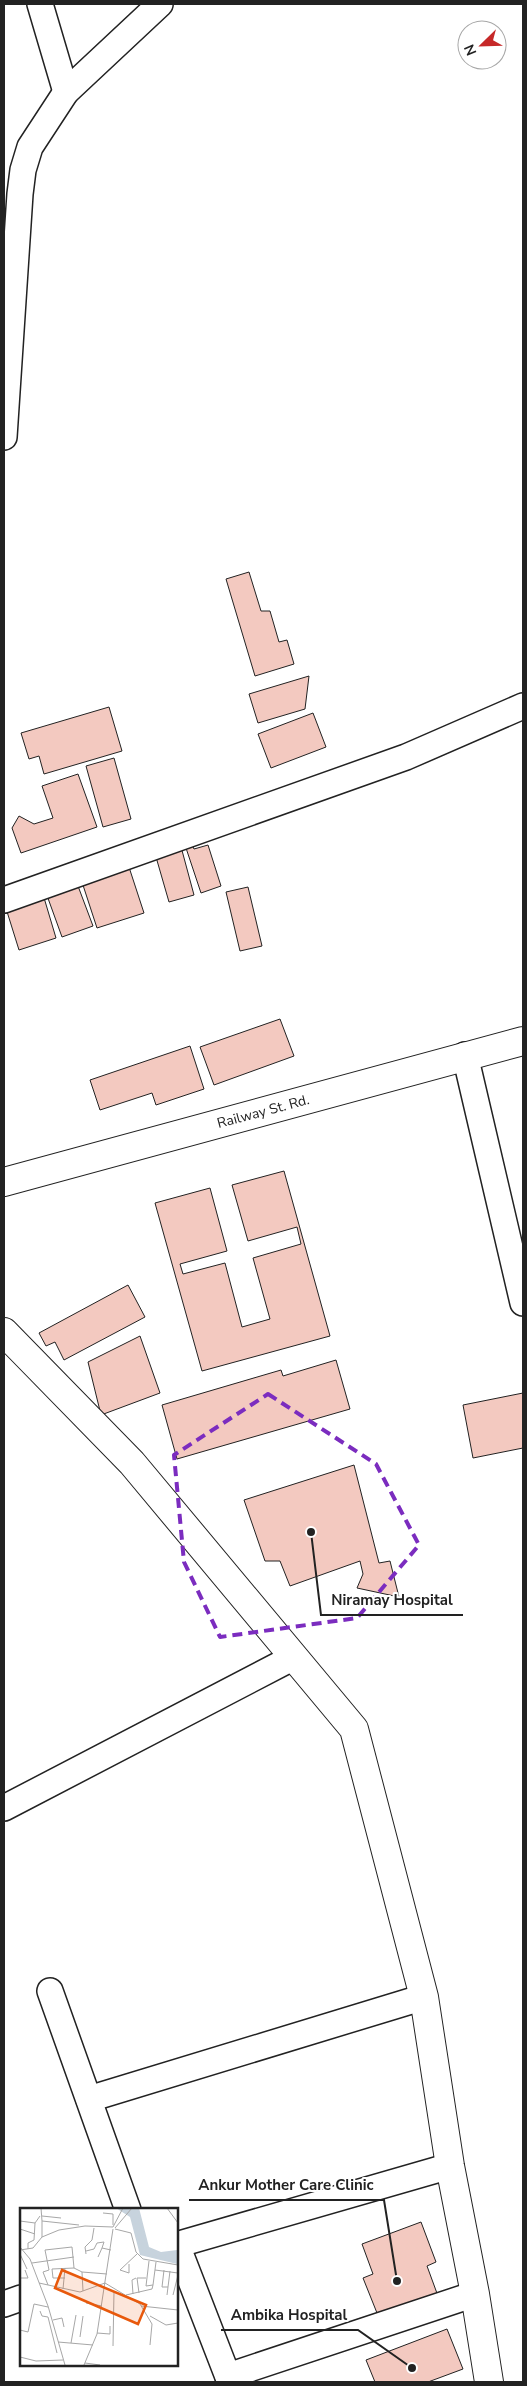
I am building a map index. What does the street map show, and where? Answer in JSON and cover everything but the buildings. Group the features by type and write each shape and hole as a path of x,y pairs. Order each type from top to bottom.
{"street":[{"path":"40,4 66,92"},
{"path":"4,437 23,170 30,147 66,92 160,4"},
{"path":"4,900 406,757 523,706"},
{"name":"Railway St. Rd.","path":"4,1182 465,1055 523,1041"},
{"path":"465,1055 523,1303"},
{"path":"4,1332 132,1463 354,1728 424,1997 450,2166 475,2294 489,2382"},
{"path":"4,1808 294,1657"},
{"path":"50,1991 127,2208"},
{"path":"89,2099 424,1997"},
{"path":"178,2245 450,2166"},
{"path":"178,2248 229,2379 475,2294"}],"highlighted area":[{"path":"268,1394 376,1464 419,1545 357,1618 220,1637 184,1562 174,1455"}],"place":[{"name":"Niramay Hospital","path":"311,1532"},
{"name":"Ankur Mother Care Clinic","path":"397,2281"},
{"name":"Ambika Hospital","path":"412,2368"}]}
